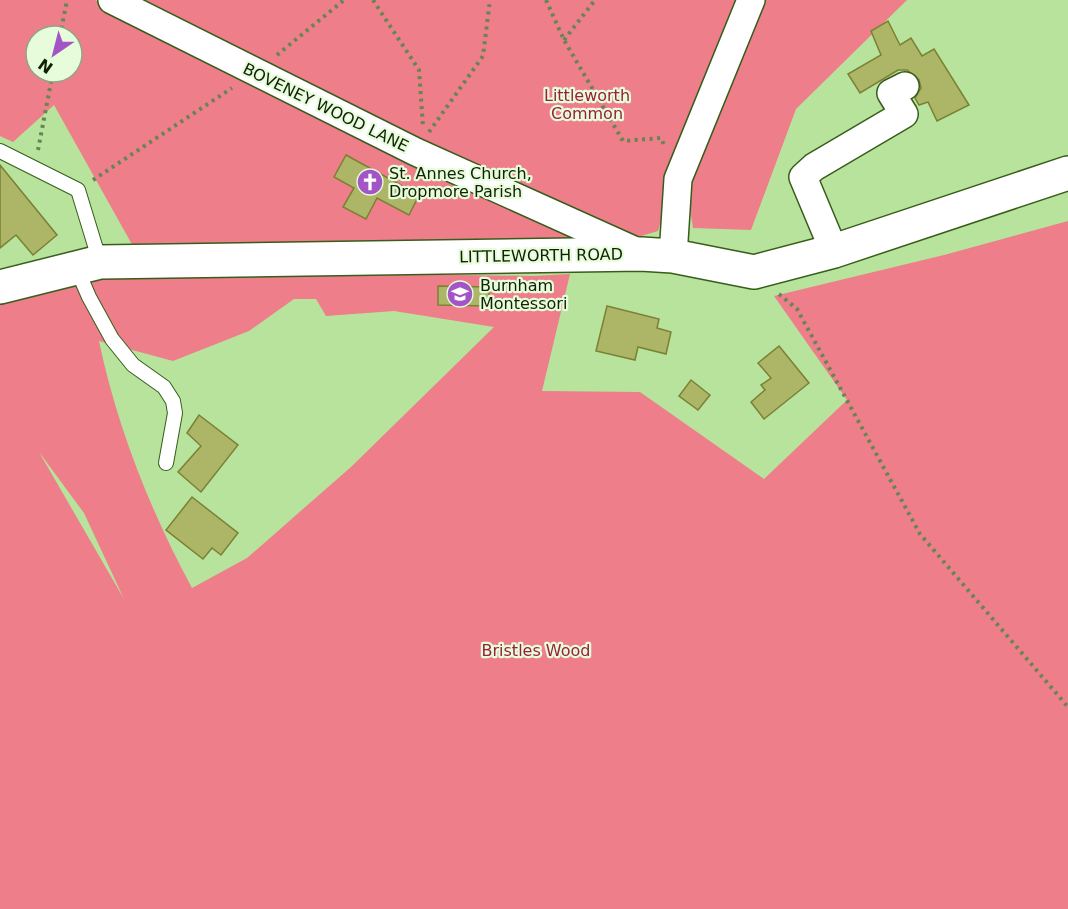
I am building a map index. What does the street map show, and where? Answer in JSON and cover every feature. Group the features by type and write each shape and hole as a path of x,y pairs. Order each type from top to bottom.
{"street":[{"name":"BOVENEY WOOD LANE","path":"112,0 416,152 641,254"},
{"path":"673,256 678,179 751,0"},
{"path":"834,251 803,177 814,167 904,114 891,93 905,86"},
{"name":"LITTLEWORTH ROAD","path":"0,287 88,265 641,254 673,256 754,272 834,251 1068,173"}],"lane":[{"path":"0,151 78,190 88,265 89,297 112,339 134,365 164,387 173,401 176,413 166,463"}],"path":[{"path":"62,24 67,0"},
{"path":"78,190 255,72 344,0"},
{"path":"373,0 419,70 424,139 483,56 490,0"},
{"path":"546,0 564,40 623,141 661,138 678,179"},
{"path":"564,40 595,0"},
{"path":"35,168 51,84"},
{"path":"754,272 797,309 921,534 1068,707"}],"green space":[{"path":"0,0 95,0 513,208 604,249 134,248 54,105 13,142 0,136"},
{"name":"Littleworth Common","path":"135,0 741,0 691,117 658,231 628,240"},
{"path":"762,0 907,0 796,109 751,230 693,228 687,189"},
{"name":"Bristles Wood","path":"1068,221 1068,909 0,909 0,291 58,269 534,276 570,274 542,391 640,392 764,479 847,400 774,296 944,255","holes":["294,299 316,299 326,316 394,311 494,327 351,467 247,558 192,588 162,529 136,468 115,405 99,341 173,361 249,331","39,452 84,513 124,599"]}],"building":[{"path":"888,21 900,45 911,38 922,56 934,49 969,105 937,121 928,102 919,105 915,98 921,88 919,80 907,70 898,70 860,93 848,74 881,55 871,31"},
{"name":"St. Annes Church, Dropmore Parish","path":"346,155 419,195 409,215 377,198 366,219 343,207 354,188 334,177"},
{"path":"0,165 57,235 33,255 16,235 0,248"},
{"path":"438,286 489,287 489,306 438,305"},
{"path":"607,306 659,319 657,328 671,332 666,354 638,347 635,360 596,351"},
{"path":"779,346 809,383 764,419 751,402 765,390 761,385 771,378 758,363"},
{"path":"691,380 710,395 698,410 679,396"},
{"path":"199,415 238,445 201,492 178,472 201,446 187,433"},
{"path":"192,497 238,533 221,555 212,548 203,559 166,530"}],"place":[{"name":"St. Annes Church, Dropmore Parish","path":"370,182"},
{"name":"Burnham Montessori","path":"460,294"}]}
